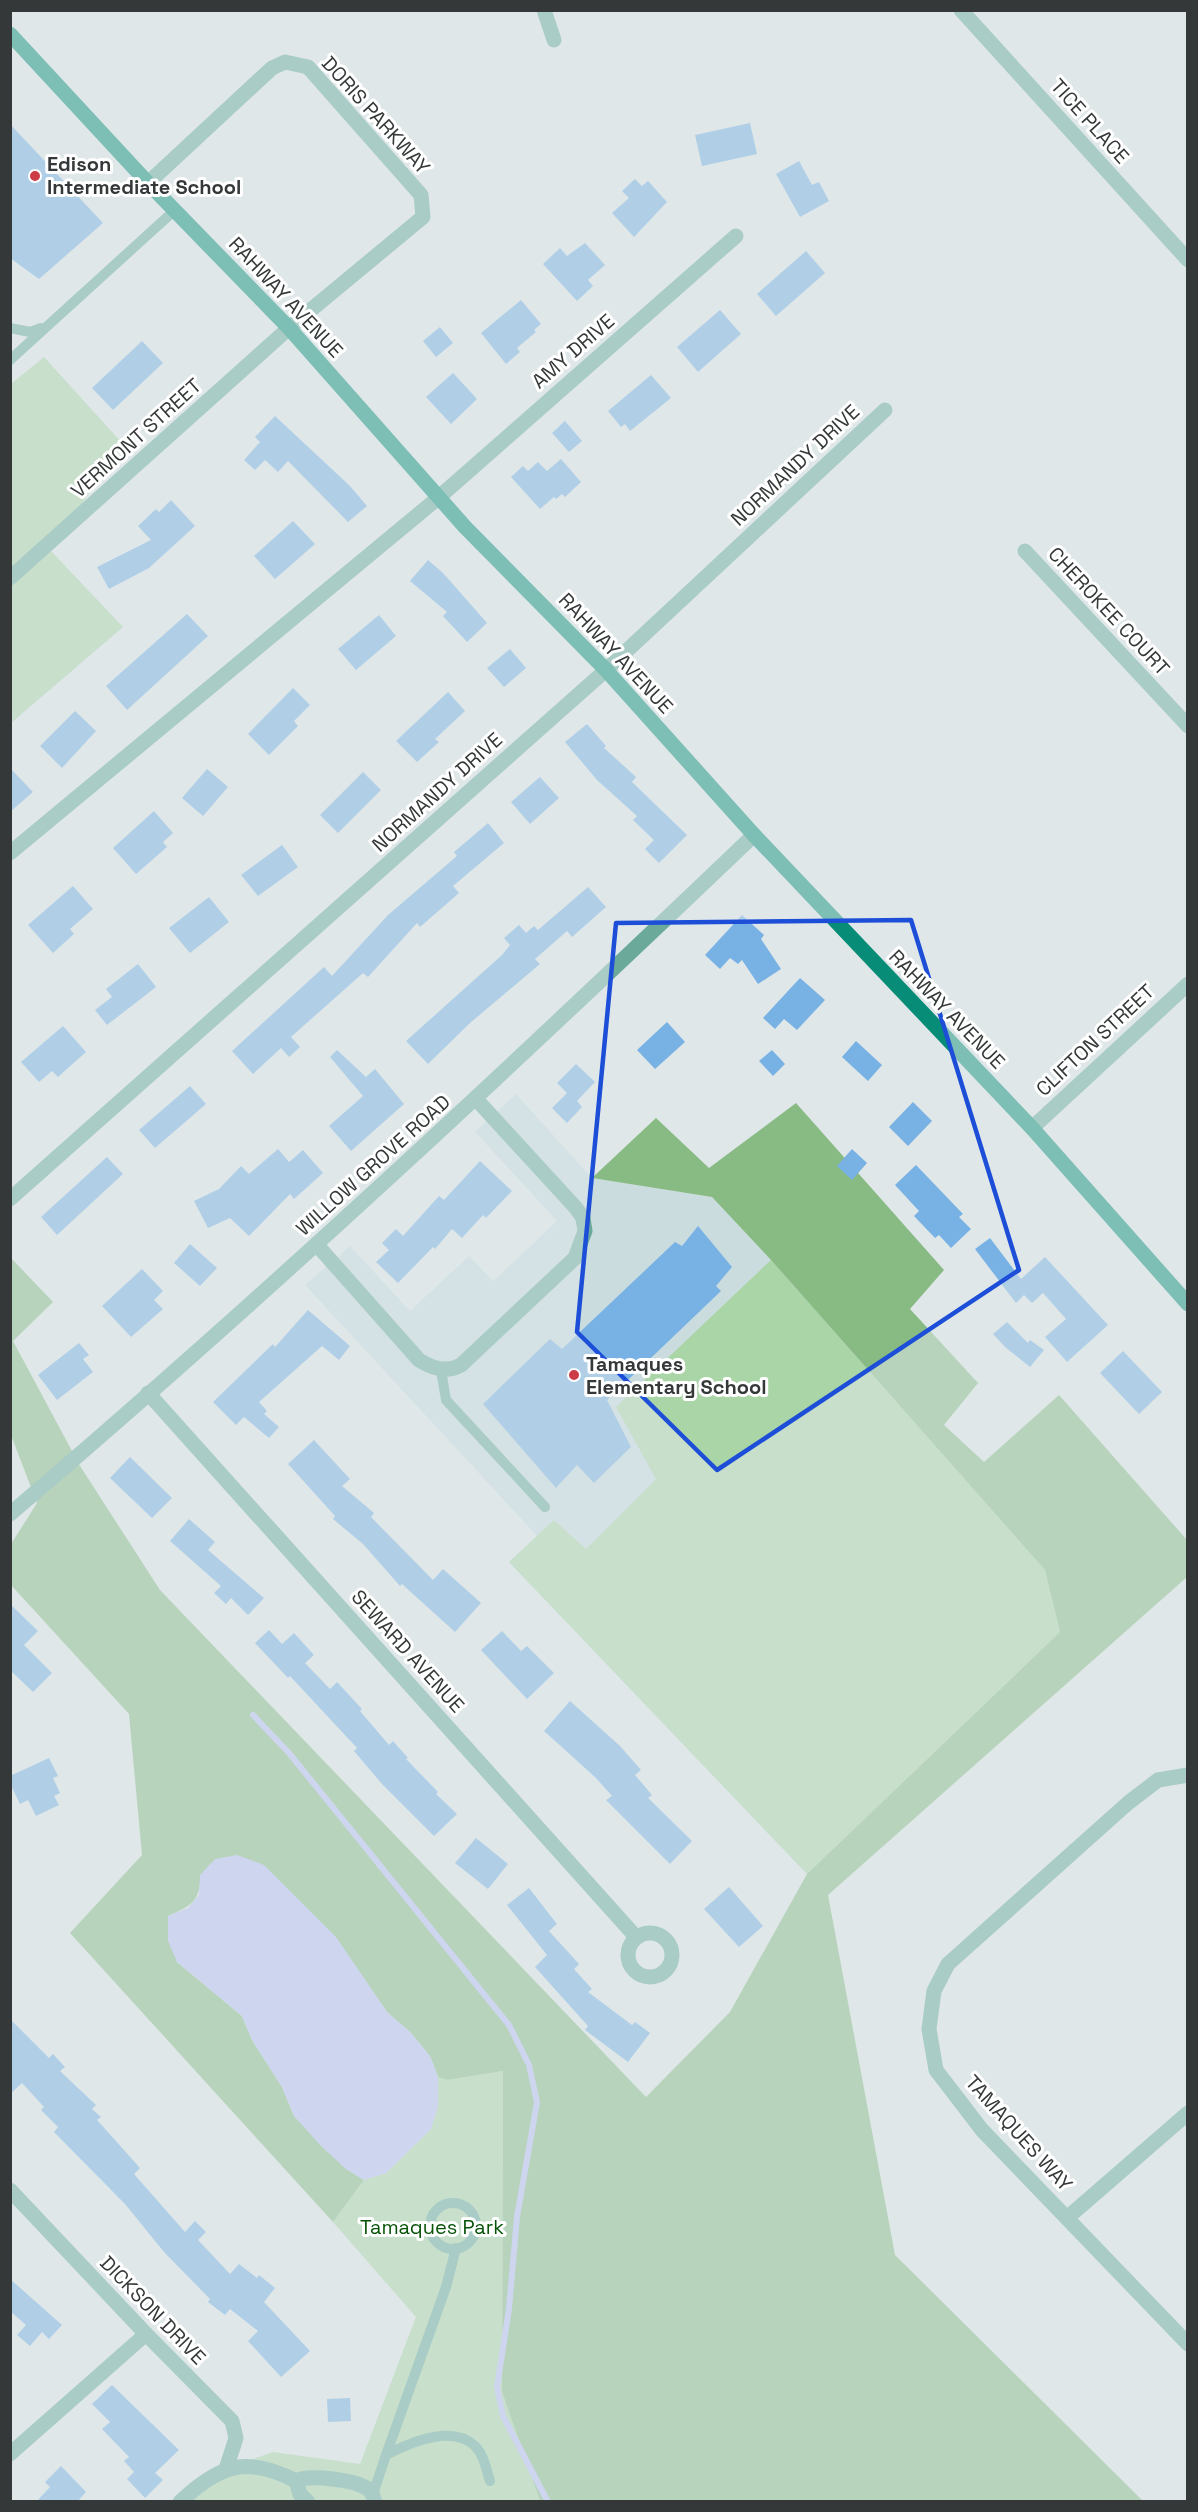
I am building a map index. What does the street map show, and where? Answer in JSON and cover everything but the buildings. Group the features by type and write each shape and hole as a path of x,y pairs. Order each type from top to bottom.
{"street":[{"path":"544,10 554,40"},
{"name":"TICE PLACE","path":"961,10 1188,260"},
{"name":"RAHWAY AVENUE","path":"10,34 148,183 289,328 438,498 606,670 754,835 1032,1128 1188,1304"},
{"name":"DORIS PARKWAY","path":"148,183 272,68 285,62 308,67 420,195 423,217 289,328"},
{"name":"AMY DRIVE","path":"438,498 736,237"},
{"name":"VERMONT STREET","path":"10,579 289,328"},
{"name":"NORMANDY DRIVE","path":"10,1199 606,670 885,410"},
{"path":"10,853 438,498"},
{"name":"CHEROKEE COURT","path":"1025,551 1188,726"},
{"name":"WILLOW GROVE ROAD","path":"10,1514 317,1245 477,1099 754,835"},
{"name":"CLIFTON STREET","path":"1032,1128 1188,984"},
{"path":"317,1245 419,1360 441,1370 454,1369 461,1365 575,1258 585,1231 583,1218 556,1185 477,1099"},
{"name":"SEWARD AVENUE","path":"148,1393 636,1937"},
{"name":"TAMAQUES WAY","path":"1188,1774 1158,1780 1128,1803 948,1964 934,1991 929,2029 936,2070 982,2130 1188,2344"},
{"path":"1067,2218 1188,2113"},
{"name":"DICKSON DRIVE","path":"10,2190 232,2421 236,2438 226,2469"},
{"path":"10,2454 146,2334"},
{"path":"180,2502 201,2482 226,2469 240,2466 265,2468 296,2481 312,2476 362,2486 374,2498"},
{"path":"296,2481 300,2494 308,2502"}],"lane":[{"path":"10,360 175,210"},
{"path":"10,328 30,332 50,324"},
{"path":"441,1370 446,1400 545,1507"},
{"path":"447,2203 462,2204 468,2209 475,2222 476,2229 469,2242 456,2248 441,2246 431,2234 430,2219 434,2212 447,2203"},
{"path":"374,2498 386,2455 446,2287 456,2248"},
{"path":"386,2455 412,2441 437,2438 464,2440 474,2446 483,2459 490,2481"}],"highlighted area":[{"path":"911,920 1019,1270 717,1470 577,1332 616,923"}],"shaded area":[{"path":"516,1094 592,1178 712,1197 771,1260 1045,1570 807,1874 509,1562 537,1536 305,1285 350,1246 410,1311 469,1256 493,1281 557,1221 475,1132"}],"green space":[{"path":"44,357 123,444 50,550 123,627 11,723 11,384"},
{"path":"796,1103 944,1270 910,1309 978,1383 944,1425 984,1462 1059,1395 1187,1540 1187,1577 828,1895 895,2255 1143,2501 540,2501 502,2392 503,2071 447,2080 438,2077 430,2056 411,2033 387,2012 336,1938 298,1901 201,1875 199,1891 193,1902 168,1916 177,1962 242,2016 252,2040 282,2087 294,2116 346,2169 364,2180 333,2222 70,1933 142,1855 129,1714 11,1585 11,1544 37,1503 11,1435 11,1258 53,1302 13,1341 80,1466 160,1590 646,2097 730,2012 807,1874 1060,1632 1045,1570 771,1260 712,1197 592,1178 656,1118 709,1168"},
{"path":"771,1260 1045,1570 1060,1632 807,1874 509,1562 554,1520 586,1549 656,1479 616,1407"},
{"name":"Tamaques Park","path":"503,2071 502,2392 540,2501 172,2502 226,2469 273,2452 360,2464 416,2317 333,2222 364,2180 386,2173 431,2129 438,2106 438,2077 447,2080"}],"water":[{"path":"237,1855 264,1865 336,1937 387,2012 411,2033 430,2056 438,2077 438,2106 431,2129 386,2173 364,2180 346,2169 321,2146 294,2116 282,2087 252,2040 242,2016 177,1962 168,1941 168,1916 188,1908 199,1895 200,1875 215,1859"}],"waterway":[{"path":"253,1715 289,1753 509,2025 529,2065 537,2102 517,2217 509,2309 497,2387 503,2416 548,2502"}],"place":[{"name":"Edison Intermediate School","path":"35,176"},
{"name":"Tamaques Elementary School","path":"574,1375"}]}
